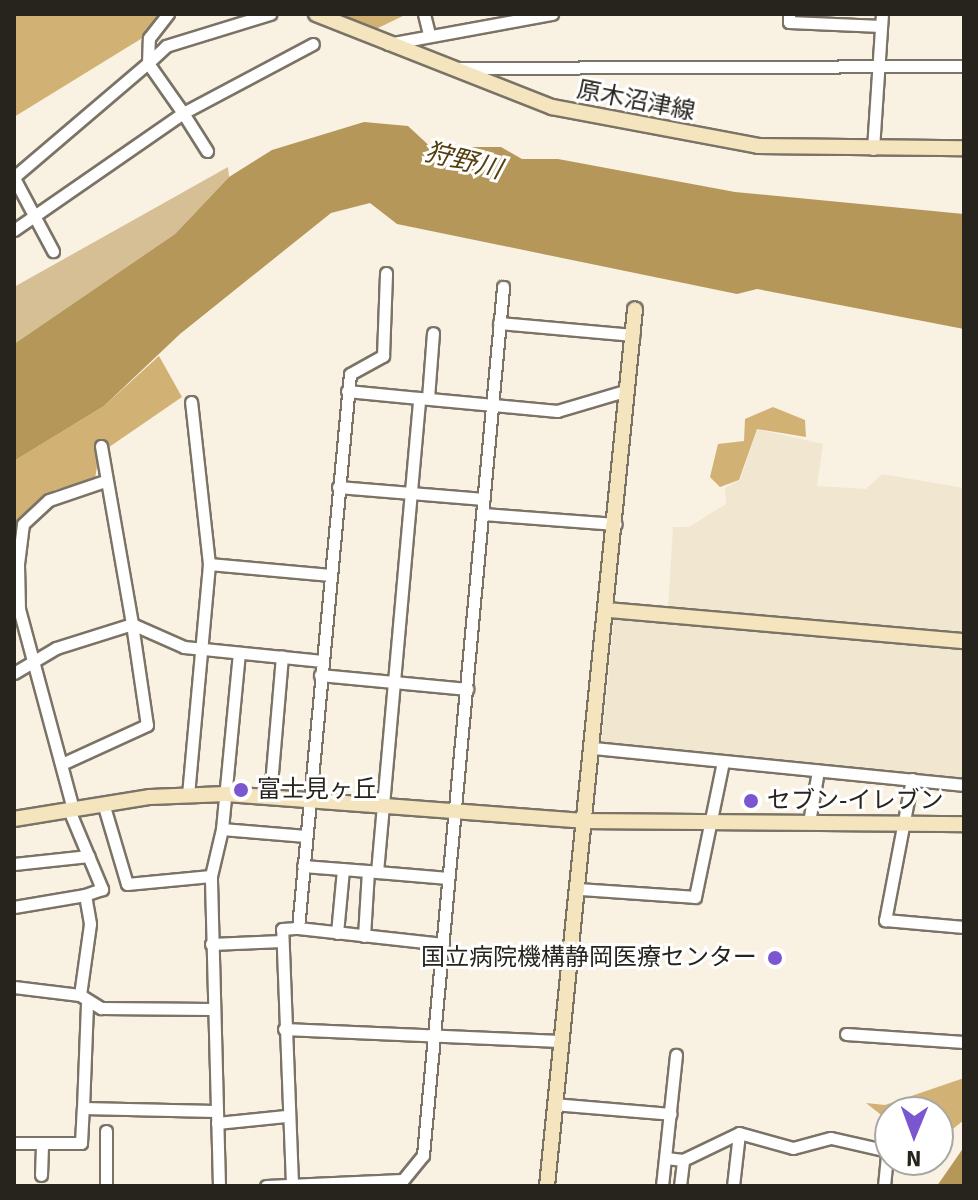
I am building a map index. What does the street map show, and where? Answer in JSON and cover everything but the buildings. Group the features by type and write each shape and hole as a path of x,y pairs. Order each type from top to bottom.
{"street":[{"path":"168,14 149,38 148,63 207,151"},
{"path":"53,251 14,177 166,46 270,14"},
{"name":"原木沼津線","path":"316,14 552,107 758,146 964,148"},
{"path":"424,14 429,34"},
{"path":"387,44 552,14"},
{"path":"789,14 789,22 882,20 873,149"},
{"path":"14,230 183,113 313,44"},
{"path":"451,68 964,66"},
{"path":"298,928 347,391 350,374 383,356 386,273"},
{"path":"266,1186 400,1183 423,1155 503,287"},
{"path":"547,1186 553,1104 587,821 635,309"},
{"path":"499,323 633,335"},
{"path":"364,936 382,805 410,493 433,333"},
{"path":"347,391 557,411 628,390"},
{"path":"188,795 209,564 191,402"},
{"path":"66,762 147,725 101,446"},
{"path":"14,907 85,895 102,889 89,856 72,832 66,762 38,659 17,610 23,524 63,490 105,481"},
{"path":"338,487 484,499"},
{"path":"483,514 616,524"},
{"path":"209,564 331,575"},
{"path":"608,610 964,641"},
{"path":"14,673 38,659 132,624 199,648 322,661"},
{"path":"219,1186 211,1009 211,876 222,829 239,653"},
{"path":"270,796 282,657"},
{"path":"320,675 467,689"},
{"path":"594,748 964,785"},
{"path":"579,889 695,897 723,762"},
{"path":"809,822 818,771"},
{"path":"912,779 885,920 964,927"},
{"path":"14,819 103,803 226,794 587,821 964,824"},
{"path":"103,803 127,884 211,876"},
{"path":"222,829 306,836"},
{"path":"14,864 89,856"},
{"path":"303,866 448,878"},
{"path":"337,933 343,869"},
{"path":"14,1143 81,1143 84,999 90,924 85,895"},
{"path":"292,1184 286,1116 282,929 298,928 443,944"},
{"path":"211,944 282,941"},
{"path":"14,987 84,999 211,1009"},
{"path":"284,1029 433,1030 560,1041"},
{"path":"846,1034 964,1042"},
{"path":"662,1186 676,1055"},
{"path":"553,1104 671,1114"},
{"path":"83,1108 216,1117 286,1116"},
{"path":"106,1131 106,1186"},
{"path":"666,1158 683,1160 739,1133 793,1148 831,1138 874,1148"},
{"path":"733,1186 739,1133"},
{"path":"41,1175 42,1143"},
{"path":"680,1186 683,1160"}],"shaded area":[{"path":"14,14 161,14 144,37 14,117"},
{"path":"349,14 407,14 374,30 345,23"},
{"path":"228,167 229,177 175,234 14,344 14,287"},
{"path":"159,356 182,397 99,454 95,479 54,490 14,532 14,461 104,406"},
{"path":"773,407 805,420 806,437 757,429 739,480 720,487 710,477 718,444 744,441 745,419"},
{"path":"757,429 823,444 817,486 866,489 882,474 964,488 964,635 668,609 673,527 689,527 726,504 725,488 740,480"},
{"path":"614,618 964,649 964,782 601,747"},
{"path":"964,1078 964,1120 954,1128 954,1096 911,1096"}],"water":[{"name":"狩野川","path":"364,122 408,126 449,164 468,147 501,147 522,159 558,159 735,192 964,214 964,329 757,289 737,294 397,224 370,203 331,213 180,334 104,406 14,461 14,344 175,234 229,177 272,150"},
{"path":"964,1147 964,1186 937,1186 944,1176 954,1176 954,1161"}],"place":[{"name":"富士見ヶ丘","path":"241,790"},
{"name":"セブン-イレブン","path":"751,801"},
{"name":"国立病院機構静岡医療センター","path":"775,958"}]}
